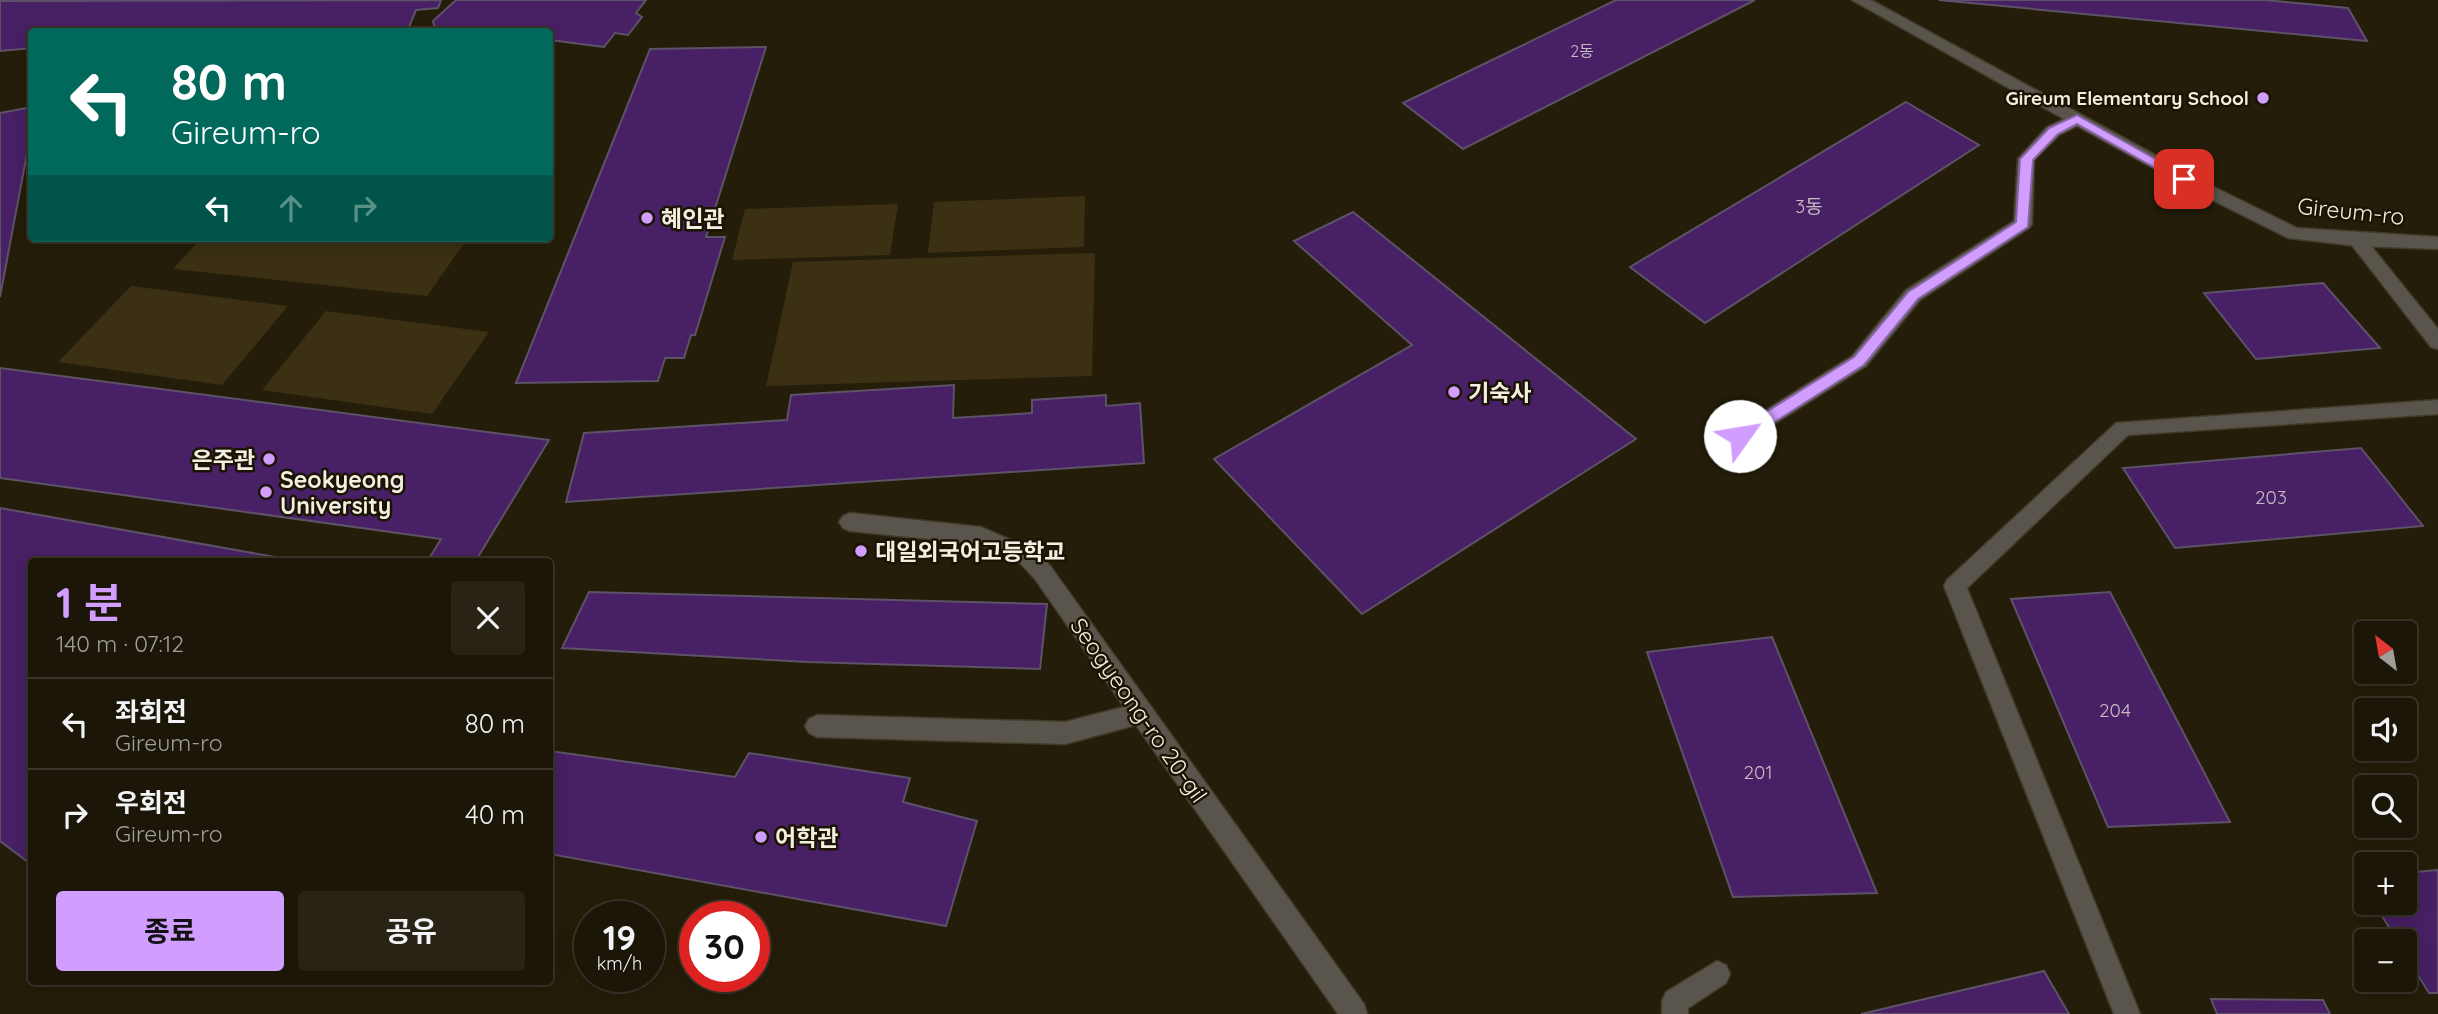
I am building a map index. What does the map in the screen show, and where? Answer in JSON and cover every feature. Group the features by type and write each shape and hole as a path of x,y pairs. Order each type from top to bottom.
{"street":[{"name":"Gireum-ro","path":"1860,0 2206,191 2294,234 2438,243"},
{"path":"1740,436 1859,361 1913,295 2023,224 2026,159 2053,131 2077,119"},
{"path":"2357,240 2438,342"},
{"path":"2127,1014 1955,586 2123,428 2438,407"},
{"name":"Seogyeong-ro 20-gil","path":"850,522 981,536 1028,557 1043,573 1354,1014"},
{"path":"817,726 1065,733 1141,713"},
{"path":"1675,1014 1675,1001 1717,974"}],"shaded area":[{"path":"1085,196 1084,247 928,253 934,202"},
{"path":"898,204 890,255 732,260 745,209"},
{"path":"197,242 465,242 427,296 173,269"},
{"path":"1095,253 1092,376 766,386 793,262"},
{"path":"131,286 288,306 222,385 58,362"},
{"path":"326,311 489,332 432,414 262,390"}],"building":[{"path":"441,0 438,8 416,10 409,27 28,28 28,48 0,51 0,1"},
{"path":"456,0 646,0 636,13 642,17 628,35 615,33 604,47 553,40 553,28 435,28 433,21"},
{"path":"1616,0 1755,0 1463,149 1403,103"},
{"path":"1939,0 2266,0 2348,8 2367,41"},
{"name":"혜인관","path":"766,47 706,237 725,237 695,335 691,335 684,358 665,358 658,381 516,383 650,49"},
{"path":"1906,102 1979,145 1705,323 1630,267"},
{"path":"28,108 28,148 0,297 0,113"},
{"name":"기숙사","path":"1353,212 1636,439 1362,614 1214,459 1412,345 1294,241"},
{"path":"2323,283 2380,348 2256,359 2204,293"},
{"name":"은주관","path":"0,368 549,440 477,558 429,558 441,539 0,478"},
{"path":"954,385 953,418 1032,413 1032,400 1106,395 1106,406 1140,403 1144,463 566,502 584,433 787,420 791,395"},
{"path":"2361,448 2423,526 2175,548 2123,468"},
{"path":"0,508 281,558 28,558 28,862 0,841"},
{"path":"589,592 1047,604 1040,669 807,662 562,648"},
{"path":"2110,592 2230,822 2108,827 2011,599"},
{"path":"1772,637 1877,893 1733,897 1647,652"},
{"name":"어학관","path":"553,751 735,777 749,753 910,778 903,802 977,821 946,926 553,855"},
{"path":"2438,870 2438,993 2429,993 2417,974 2417,929 2390,929 2381,915 2417,915 2417,872"},
{"path":"2044,971 2069,1014 1861,1014"},
{"path":"2211,999 2323,1000 2330,1014 2217,1014"}],"place":[{"name":"Gireum Elementary School","path":"2263,98"},
{"name":"혜인관","path":"647,218"},
{"name":"기숙사","path":"1454,392"},
{"name":"은주관","path":"269,459"},
{"name":"Seokyeong University","path":"266,492"},
{"name":"대일외국어고등학교","path":"861,551"},
{"name":"어학관","path":"761,837"}],"route":[{"path":"1740,436 1859,361 1913,295 2023,224 2026,159 2053,131 2077,119 2184,179"}]}
